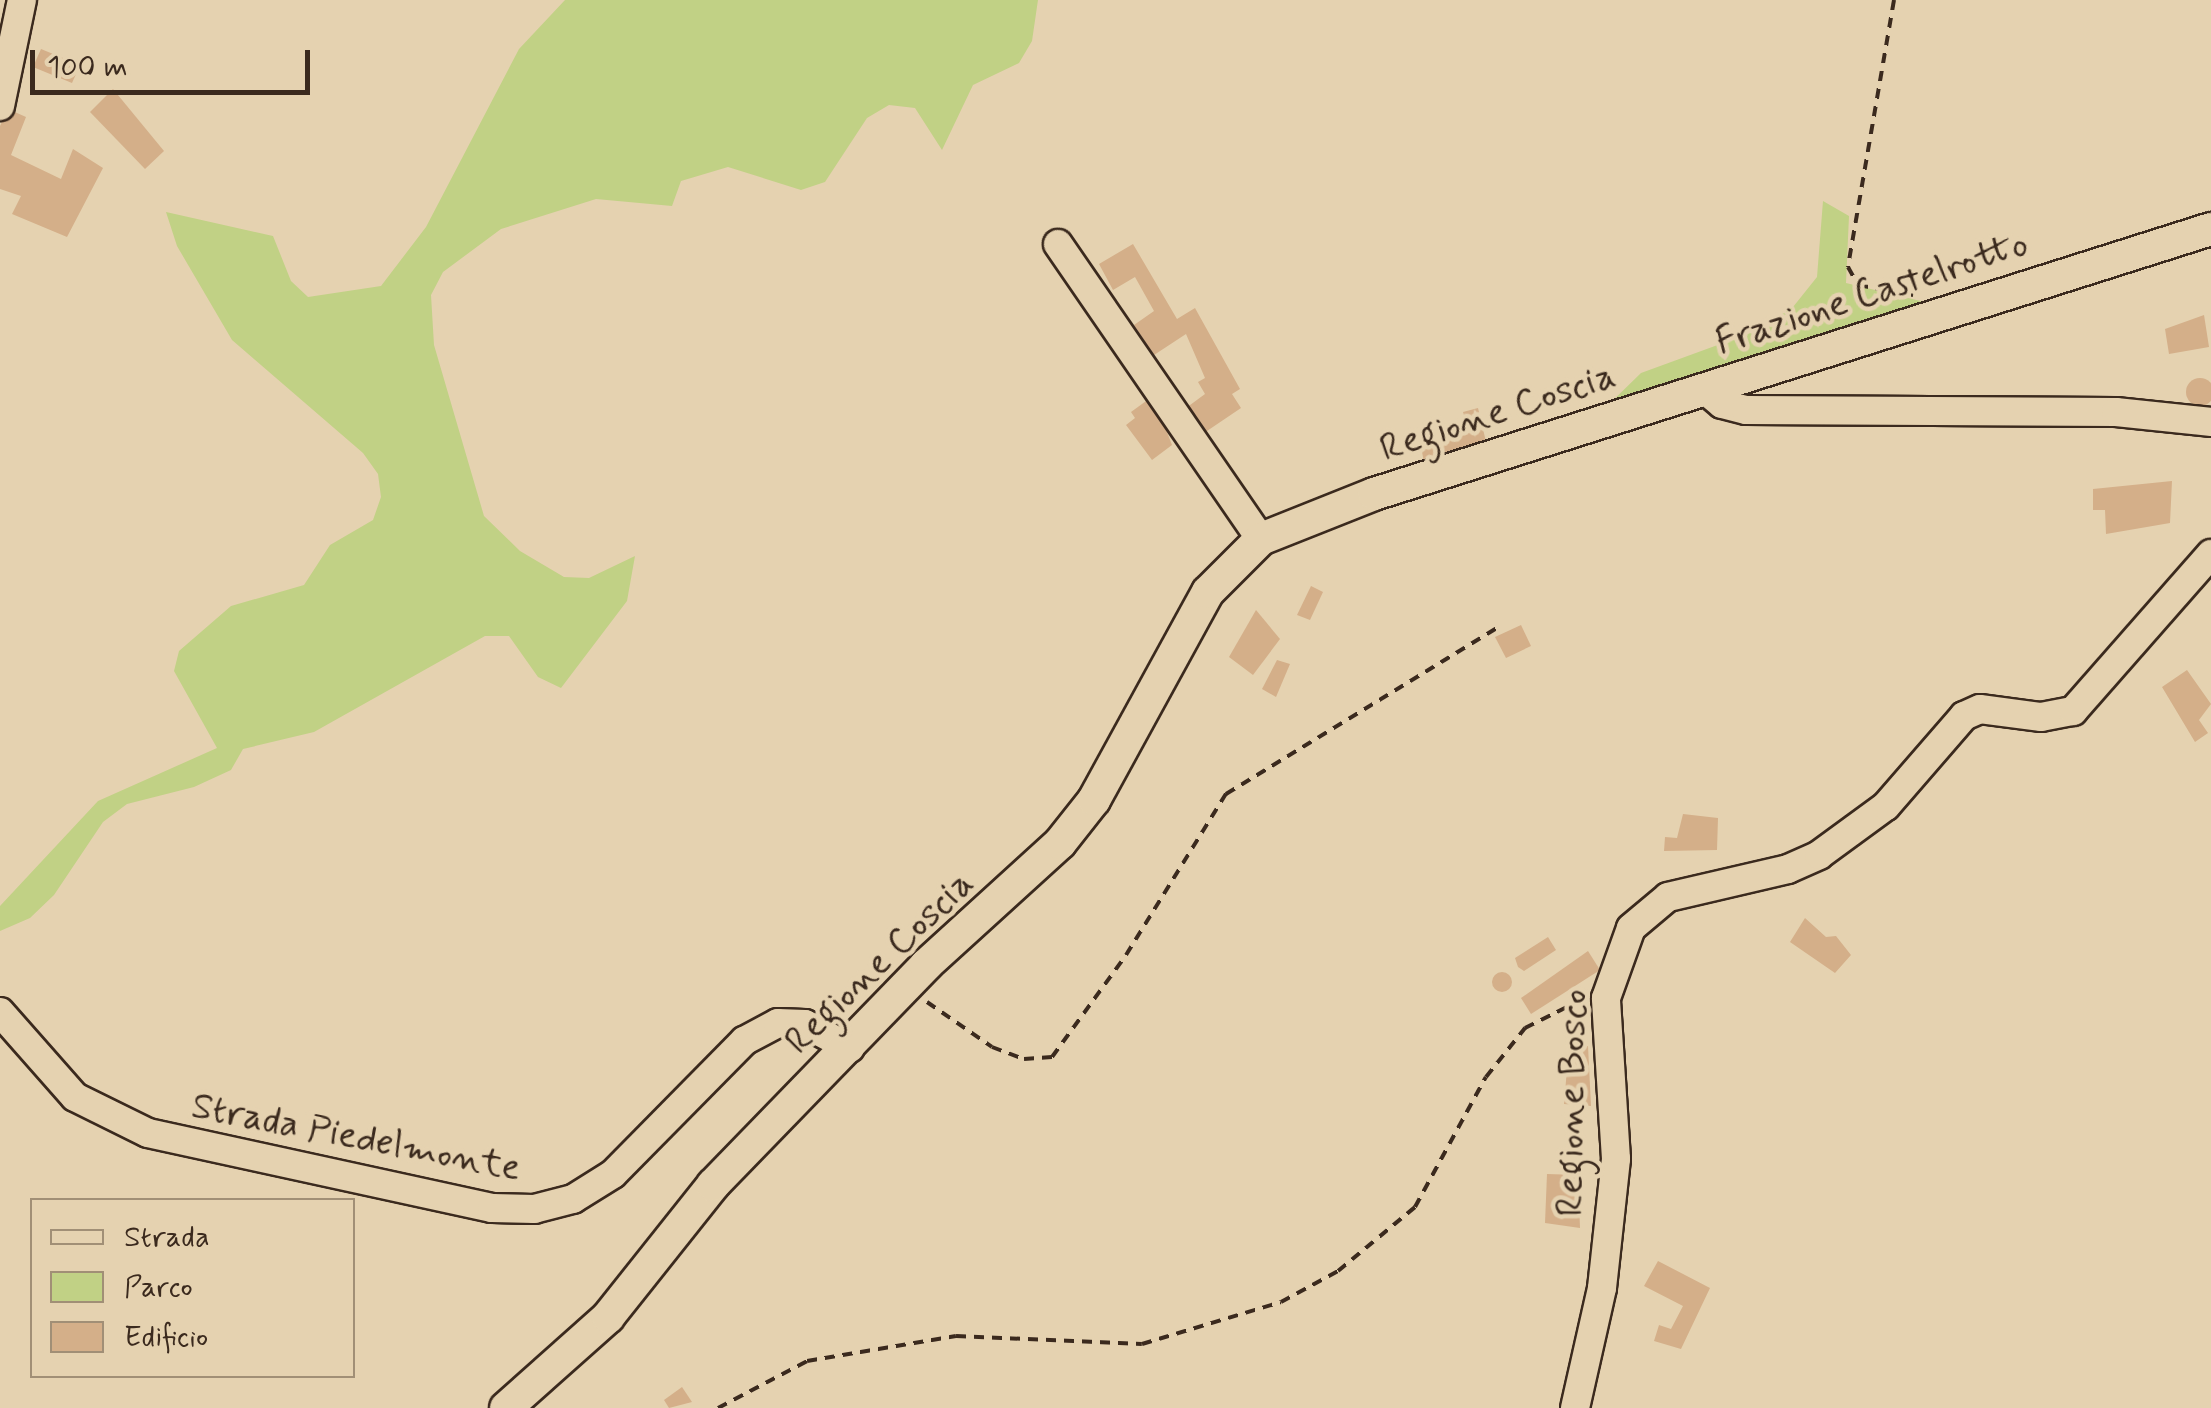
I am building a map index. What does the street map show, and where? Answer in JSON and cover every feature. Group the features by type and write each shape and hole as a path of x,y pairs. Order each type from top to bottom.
{"main road":[{"name":"Frazione Castelrotto","path":"1704,389 2211,229"},
{"name":"Regione Coscia","path":"506,1408 608,1317 714,1185 926,965 1035,871 1094,800 1208,592 1261,539 1302,518 1704,389"}],"street":[{"path":"0,106 22,0"},
{"path":"1058,244 1261,539"},
{"name":"Frazione Castelrotto","path":"1704,389 1722,404 1746,410 2057,411 2211,422"},
{"path":"2057,411 2103,430 2211,436"},
{"name":"Regione Bosco","path":"1575,1408 1602,1288 1616,1159 1606,998 1631,928 1668,897 1788,869 1819,855 1886,806 1964,716 1980,709 2041,717 2072,711 2211,554"},
{"name":"Strada Piedelmonte","path":"0,1012 75,1097 148,1133 492,1208 534,1209 573,1199 613,1174 744,1041 778,1024 805,1024 850,1048"}],"path":[{"path":"1894,0 1848,266 1858,285 1915,296"},
{"path":"884,1011 926,1002 992,1047 1024,1059 1052,1057 1126,956 1226,794 1500,627"},
{"path":"718,1408 806,1361 956,1336 1142,1344 1281,1302 1338,1270 1415,1206 1486,1076 1525,1028 1574,1001 1606,998"}],"green space":[{"path":"565,0 1038,0 1032,41 1019,63 973,85 942,150 915,108 889,105 867,118 825,182 801,190 728,167 681,181 672,206 596,199 501,229 443,272 431,295 434,345 484,516 520,551 564,577 589,578 635,556 627,601 561,688 538,677 509,636 485,636 314,732 243,749 231,770 194,787 127,804 103,822 54,895 30,918 0,931 0,906 98,801 217,748 174,671 179,651 231,606 304,585 330,545 373,520 381,497 378,474 363,453 232,340 177,246 166,212 273,236 291,281 308,297 381,286 426,227 519,49"},
{"path":"1823,201 1849,216 1846,283 1933,304 1601,412 1641,373 1756,331 1793,307 1817,277"}],"building":[{"path":"41,49 80,65 72,83 33,67"},
{"path":"113,89 164,151 145,169 90,112"},
{"path":"8,109 26,117 11,155 61,179 73,149 103,168 67,237 12,214 21,196 0,189 0,126"},
{"path":"1133,244 1177,319 1195,308 1240,389 1232,394 1241,408 1204,433 1186,408 1205,394 1198,382 1205,378 1186,334 1154,355 1134,325 1154,311 1135,277 1113,290 1099,264"},
{"path":"2204,315 2209,347 2169,354 2165,329"},
{"path":"2200,378 2210,382 2210,402 2200,406 2190,402 2186,392 2190,382"},
{"path":"1153,396 1172,445 1152,460 1126,425 1135,418 1131,412"},
{"path":"1478,408 1487,446 1424,463 1421,446 1469,433 1463,412"},
{"path":"2172,481 2170,523 2106,534 2105,510 2093,510 2093,489"},
{"path":"1311,586 1323,592 1310,620 1297,615"},
{"path":"1256,610 1280,639 1253,675 1229,657"},
{"path":"1521,625 1531,646 1506,658 1495,637"},
{"path":"1277,660 1290,664 1276,697 1262,689"},
{"path":"2187,670 2211,704 2199,720 2208,733 2195,742 2162,687"},
{"path":"1683,814 1718,818 1717,850 1664,851 1665,837 1677,838"},
{"path":"1805,918 1826,937 1836,936 1851,955 1835,973 1790,942"},
{"path":"1548,937 1556,950 1524,971 1518,967 1515,958"},
{"path":"1588,951 1600,970 1531,1014 1521,998"},
{"path":"1502,972 1512,982 1502,992 1492,982"},
{"path":"1569,1046 1588,1046 1591,1106 1564,1104"},
{"path":"1547,1174 1578,1175 1580,1228 1545,1223"},
{"path":"1658,1261 1710,1288 1681,1349 1654,1341 1659,1325 1671,1329 1683,1306 1644,1286"},
{"path":"682,1387 692,1402 669,1408 664,1400"}]}
